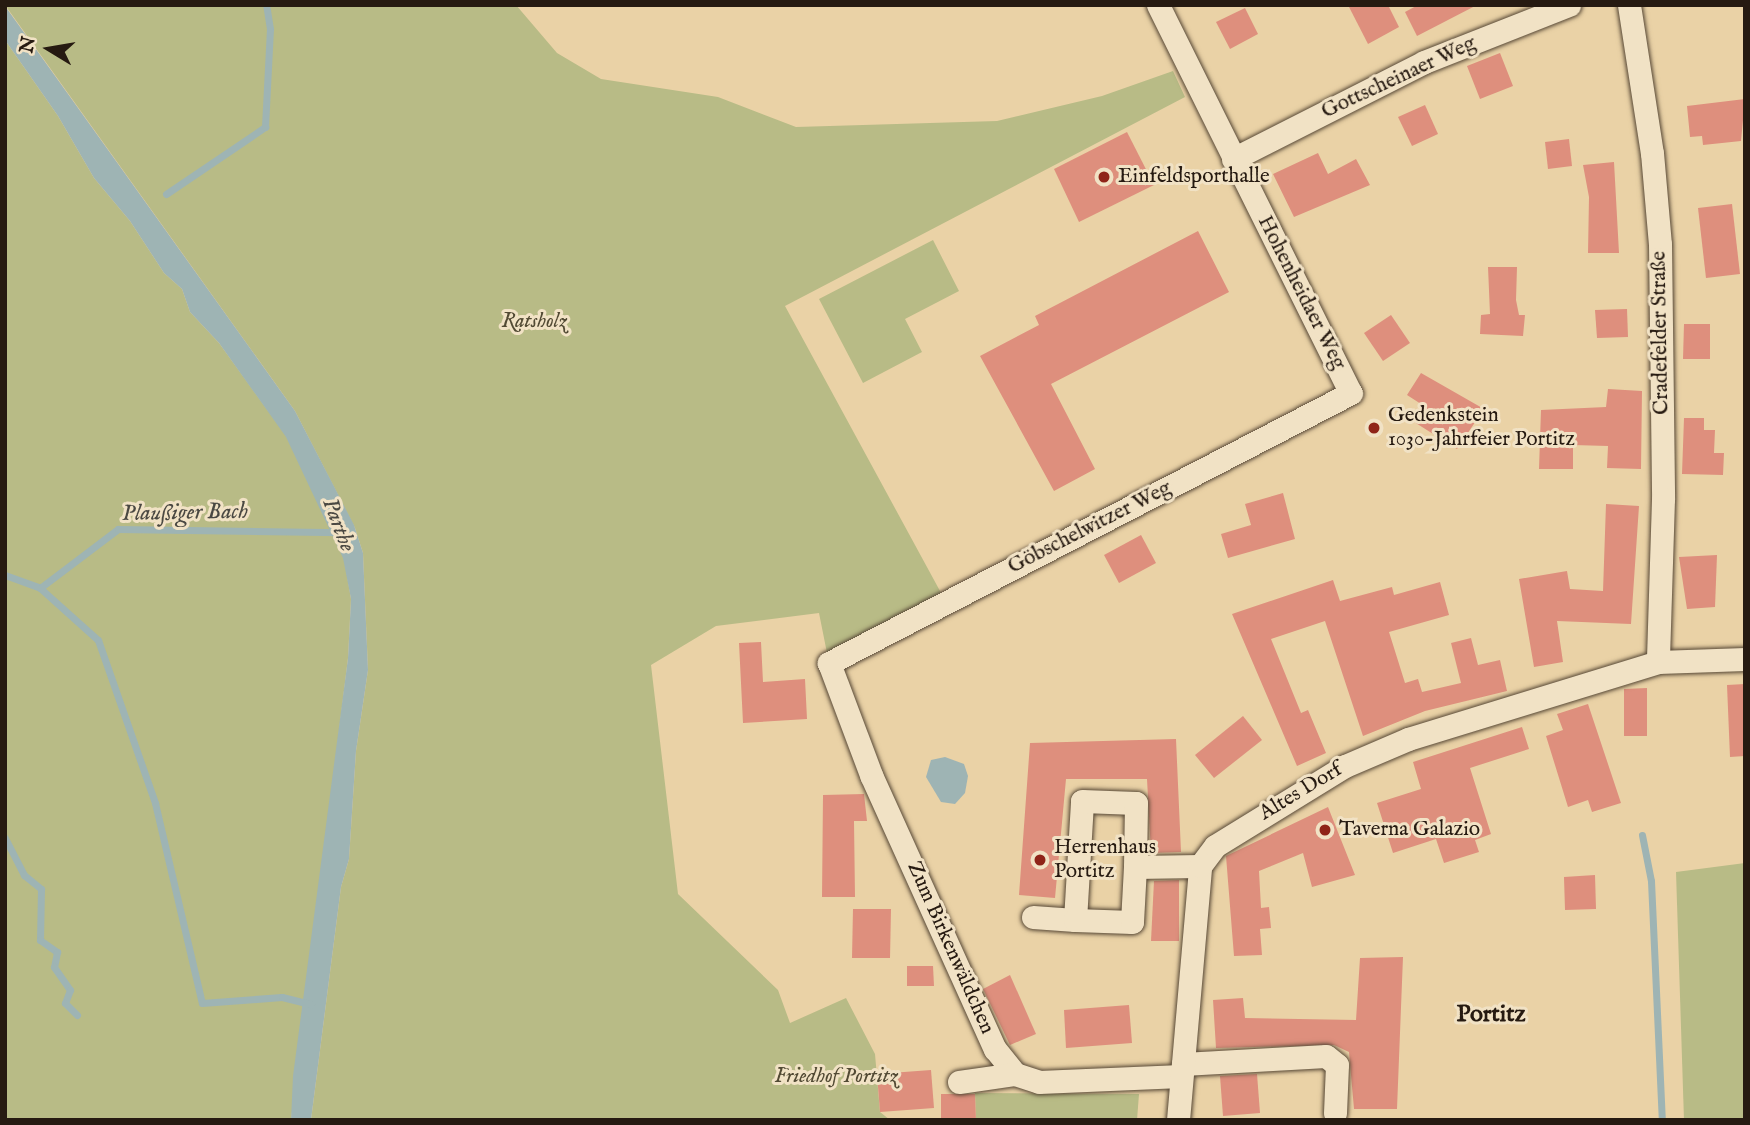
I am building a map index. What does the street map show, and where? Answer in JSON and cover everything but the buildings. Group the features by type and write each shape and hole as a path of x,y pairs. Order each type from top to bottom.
{"street":[{"name":"Hohenheidaer Weg","path":"1158,5 1352,393"},
{"name":"Gottscheinaer Weg","path":"1233,159 1424,62 1569,5"},
{"name":"Cradefelder Straße","path":"1629,5 1652,153 1660,244 1663,499 1658,662"},
{"name":"Göbschelwitzer Weg","path":"829,663 1352,393"},
{"name":"Altes Dorf","path":"1200,866 1215,846 1372,752 1658,662 1745,659"},
{"name":"Zum Birkenwäldchen","path":"829,663 871,775 995,1049 1015,1074"},
{"path":"1033,917 1075,920 1132,922 1136,803 1082,801 1075,920"},
{"path":"1135,867 1200,866 1178,1120"},
{"path":"959,1082 1015,1074 1039,1083 1326,1056 1337,1065 1335,1113"}],"green space":[{"name":"Ratsholz","path":"5,5 516,5 557,53 601,79 718,97 796,127 997,121 1102,96 1173,71 1185,97 785,306 946,602 829,663 819,613 716,626 651,665 678,894 778,990 790,1023 846,998 875,1054 880,1112 890,1120 311,1120 341,887 349,859 356,751 368,670 363,553 355,528 295,411"},
{"path":"5,40 58,116 94,178 130,221 164,273 182,289 190,312 219,343 287,437 344,558 351,599 348,658 291,1120 5,1120"},
{"path":"933,240 959,291 905,319 922,352 863,383 819,299"},
{"path":"1745,863 1745,1120 1684,1120 1676,872"},
{"path":"975,1093 1139,1094 1137,1120 976,1120"}],"water":[{"name":"Parthe","path":"5,6 295,411 354,525 363,553 368,670 356,751 349,859 341,887 311,1120 291,1120 293,1076 348,658 351,599 343,558 286,437 219,343 190,312 182,289 164,273 130,221 94,178 58,116 5,40"},
{"path":"945,757 964,764 968,776 965,793 955,804 941,802 926,777 931,760"}],"waterway":[{"path":"166,194 265,127 270,29 266,5"},
{"name":"Plaußiger Bach","path":"5,575 40,588 118,529 343,532"},
{"path":"40,588 98,640 155,803 202,1003 282,997 311,1004"},
{"path":"1642,835 1651,881 1662,1120"},
{"path":"5,838 24,875 41,889 40,940 57,952 54,967 70,990 65,1003 77,1015"}],"place":[{"name":"Einfeldsporthalle","path":"1104,177"},
{"name":"Gedenkstein 1030-Jahrfeier Portitz","path":"1374,428"},
{"name":"Taverna Galazio","path":"1325,830"},
{"name":"Herrenhaus Portitz","path":"1040,860"}],"district":[{"name":"Portitz","path":"1491,1015"}],"park label":[{"name":"Friedhof Portitz","path":"836,1077"}]}
